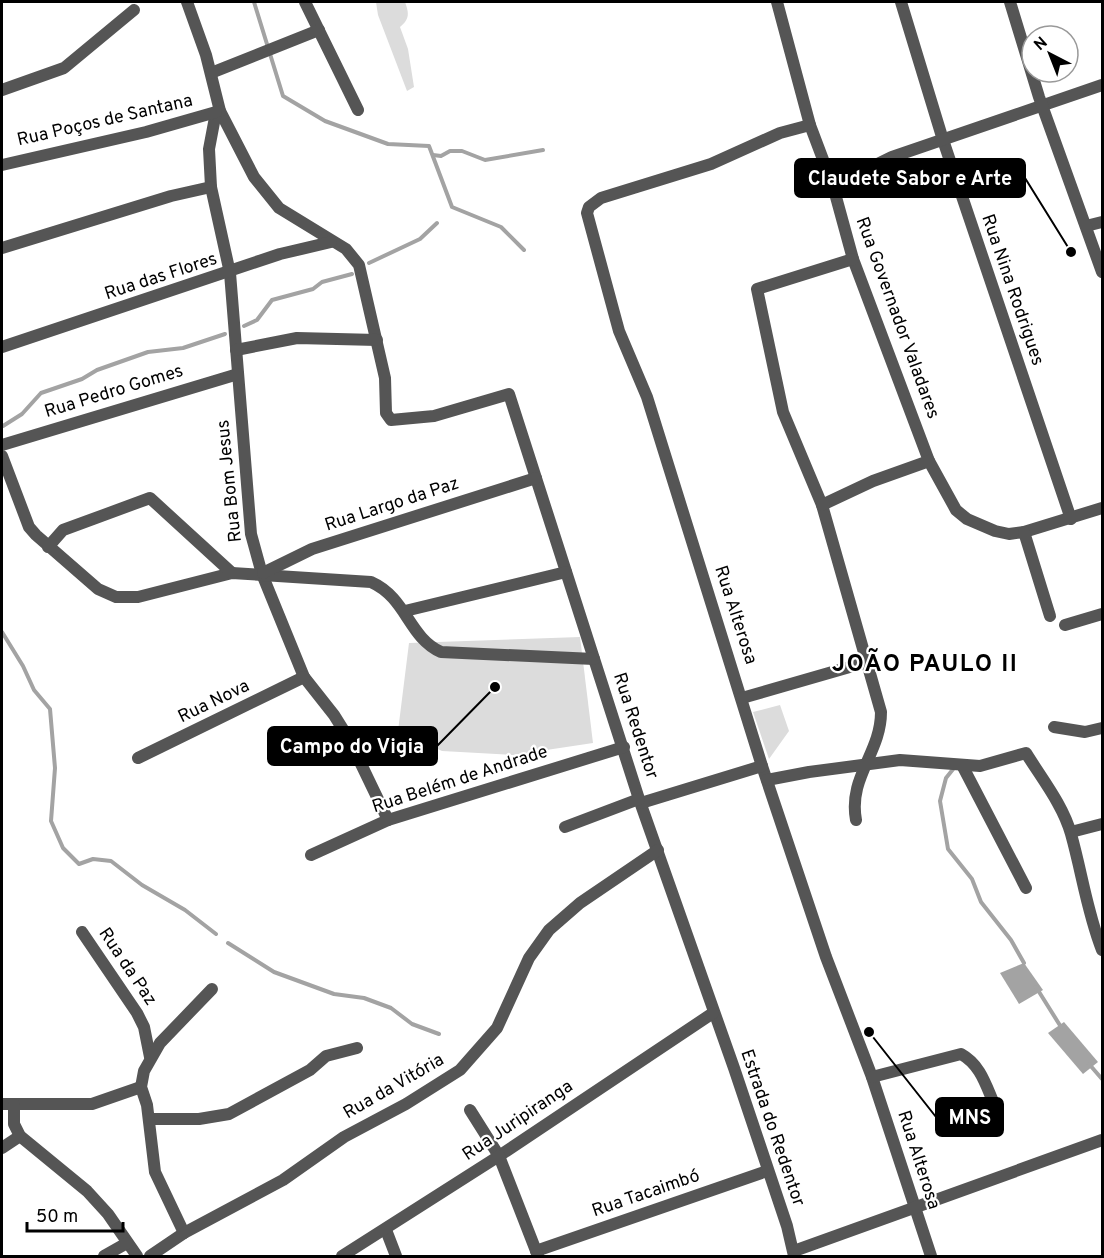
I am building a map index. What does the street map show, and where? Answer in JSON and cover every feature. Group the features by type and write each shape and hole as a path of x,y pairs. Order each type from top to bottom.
{"street":[{"path":"188,2 211,73 218,112 254,177 273,201 288,215 346,249 358,265 377,340 297,338 236,350"},
{"path":"305,2 358,110"},
{"path":"777,2 810,125"},
{"name":"Rua Nina Rodrigues","path":"901,2 943,140 1071,519"},
{"path":"1010,2 1042,106 1102,272"},
{"path":"2,90 64,68 134,10"},
{"path":"211,73 319,30"},
{"path":"833,186 892,157 1102,85"},
{"name":"Rua Poços de Santana","path":"2,165 146,132 218,112"},
{"name":"Rua Bom Jesus","path":"218,112 209,149 211,187 230,273 251,534 262,574 304,677 334,715 349,740 388,820"},
{"name":"Rua Governador Valadares","path":"810,125 833,186 853,259 929,461 956,510 967,519 1009,534 1024,532"},
{"name":"Rua Alterosa","path":"810,125 780,133 711,164 601,198 593,202 587,213 619,331 647,397 762,766 826,957 872,1077 931,1257"},
{"path":"2,248 122,210 211,187"},
{"path":"1086,226 1102,222"},
{"name":"Rua das Flores","path":"2,347 230,273 280,254 331,242"},
{"path":"853,259 757,289 783,412 822,506 879,701 881,725 854,790 856,819"},
{"name":"Rua Redentor","path":"377,340 385,378 386,413 391,420 434,416 509,394 640,801 713,1013"},
{"name":"Rua Pedro Gomes","path":"2,445 238,374"},
{"path":"2,456 29,527 48,547 98,589 116,597 138,597 232,573 371,582 391,594 423,640 441,652 594,659"},
{"path":"822,506 873,481 929,461"},
{"name":"Rua Largo da Paz","path":"262,574 293,557 323,546 536,478"},
{"path":"48,547 63,530 150,498 232,573"},
{"path":"1050,616 1024,532 1102,508"},
{"path":"405,611 566,572"},
{"path":"1065,625 1102,614"},
{"path":"742,698 867,662"},
{"name":"Rua Nova","path":"138,758 304,677"},
{"path":"1054,727 1085,732 1102,728"},
{"name":"Rua Belém de Andrade","path":"311,855 388,820 624,747"},
{"path":"767,780 867,763 921,760 962,765 996,764 1026,753 1061,810 1071,832 1086,904 1102,950"},
{"path":"962,765 1026,888"},
{"path":"565,827 640,801 762,766"},
{"path":"1071,832 1102,824"},
{"name":"Rua da Vitória","path":"150,1257 184,1233 283,1180 344,1137 427,1092 460,1070 497,1028 529,958 549,930 580,903 658,850"},
{"name":"Rua da Paz","path":"82,932 137,1013 144,1027 150,1057"},
{"path":"184,1233 155,1172 149,1119 141,1087 150,1057 212,989"},
{"name":"Rua Juripiranga","path":"342,1257 499,1156 713,1013"},
{"name":"Estrada do Redentor","path":"713,1013 794,1254"},
{"path":"149,1119 199,1119 229,1114 310,1070 334,1052 357,1048"},
{"path":"872,1077 961,1054 971,1060 980,1071 995,1106"},
{"path":"137,1257 108,1214 87,1191 21,1137 8,1105 92,1104 141,1087"},
{"path":"470,1110 499,1156 537,1254"},
{"path":"2,1148 21,1137"},
{"path":"794,1254 1102,1140"},
{"name":"Rua Tacaimbó","path":"537,1254 767,1171"},
{"path":"386,1230 396,1257"},
{"path":"104,1257 128,1243"}],"shaded area":[{"path":"376,2 405,2 408,16 400,27 408,49 414,87 407,91 378,15"},
{"path":"580,637 593,743 513,755 442,751 398,731 409,643"},
{"path":"780,705 789,731 769,759 753,712"},
{"path":"1024,963 1043,990 1019,1004 1000,973"},
{"path":"1064,1022 1098,1062 1083,1074 1048,1033"}],"waterway":[{"path":"254,2 283,96 325,121 388,144 429,146 452,207 501,227 524,250"},
{"path":"433,155 441,156 450,151 462,151 485,160 543,150"},
{"path":"369,263 420,239 437,223"},
{"path":"244,326 257,320 272,300 313,289 322,282 352,274"},
{"path":"3,426 22,414 41,393 148,352 183,348 225,334"},
{"path":"2,632 23,666 34,690 50,709 55,768 51,821 63,848 79,864 93,859 111,861 142,885 185,910 216,934"},
{"path":"954,768 946,778 940,801 948,849 972,879 981,902 1011,940 1024,963"},
{"path":"228,943 274,972 334,994 364,998 391,1008 412,1024 439,1034"},
{"path":"1036,987 1061,1027"},
{"path":"1089,1064 1102,1079"}],"place":[{"name":"Claudete Sabor e Arte","path":"1071,252"},
{"name":"Campo do Vigia","path":"495,687"},
{"name":"MNS","path":"869,1032"}],"district":[{"name":"JOÃO PAULO II","path":"925,665"}]}
